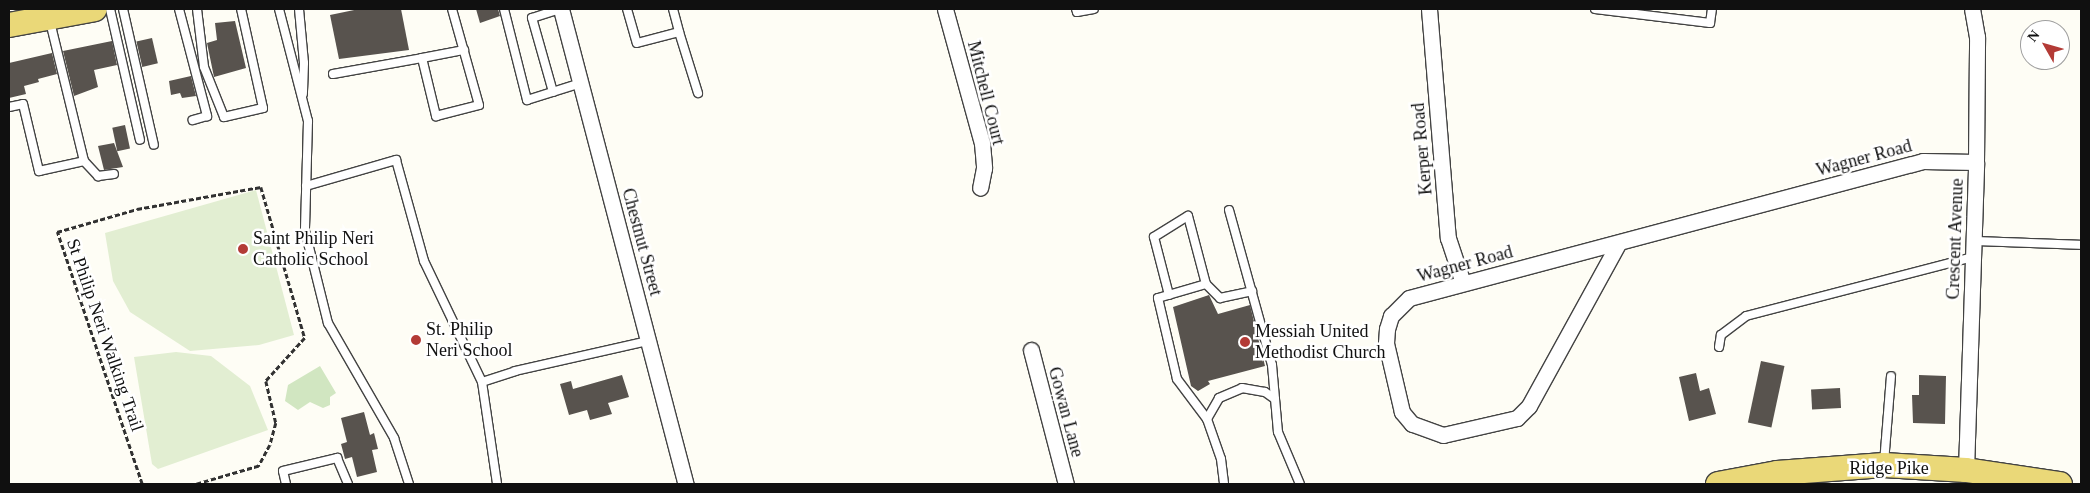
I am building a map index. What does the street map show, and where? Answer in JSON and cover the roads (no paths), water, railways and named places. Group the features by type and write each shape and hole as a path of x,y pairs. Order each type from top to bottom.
{"main road":[{"path":"9,25 39,15 94,9"},
{"name":"Ridge Pike","path":"1718,484 1810,477 1884,465 2060,484"}],"street":[{"name":"Chestnut Street","path":"560,9 686,484"},
{"name":"Mitchell Court","path":"945,9 982,143 984,168 980,188"},
{"name":"Kerper Road","path":"1428,9 1448,238 1463,283"},
{"name":"Crescent Avenue","path":"1971,473 1977,37 1972,9"},
{"name":"Wagner Road","path":"1618,244 1529,406 1517,418 1502,424 1443,435 1412,424 1402,412 1386,343 1387,328 1391,316 1409,298 1618,244 1923,161 1976,162"},
{"name":"Gowan Lane","path":"1031,350 1066,484"}],"lane":[{"path":"110,9 140,140"},
{"path":"123,9 154,145"},
{"path":"179,9 207,116 193,120"},
{"path":"197,9 204,66 224,117 263,108 241,9"},
{"path":"278,9 308,121 305,231 328,323 394,438 409,484"},
{"path":"299,9 304,63 302,100"},
{"path":"422,58 436,116 479,105 452,9"},
{"path":"504,9 526,100 581,83"},
{"path":"553,92 532,18 560,9"},
{"path":"627,9 637,43 679,32"},
{"path":"673,9 698,93"},
{"path":"1076,9 1077,12 1094,9"},
{"path":"1595,9 1625,10 1710,23 1712,9"},
{"path":"39,15 84,161 98,176 114,174"},
{"path":"333,74 464,50"},
{"path":"9,107 23,104 39,170 84,161"},
{"path":"306,186 396,160 424,261 482,382 497,484"},
{"path":"1230,210 1272,365 1278,432 1300,484"},
{"path":"1169,295 1154,236 1188,216 1206,284 1220,298 1252,291"},
{"path":"1973,241 2081,246"},
{"path":"1719,347 1721,335 1746,316 1973,257"},
{"path":"1206,284 1158,298 1176,379 1207,419 1221,459 1224,484"},
{"path":"482,382 514,371 648,341"},
{"path":"1884,465 1891,376"},
{"path":"1207,419 1220,398 1236,390 1254,388 1275,399"},
{"path":"286,484 283,471 337,458 348,484"}],"place":[{"name":"Saint Philip Neri Catholic School","path":"243,249"},
{"name":"St. Philip Neri School","path":"416,340"},
{"name":"Messiah United Methodist Church","path":"1245,342"}]}
